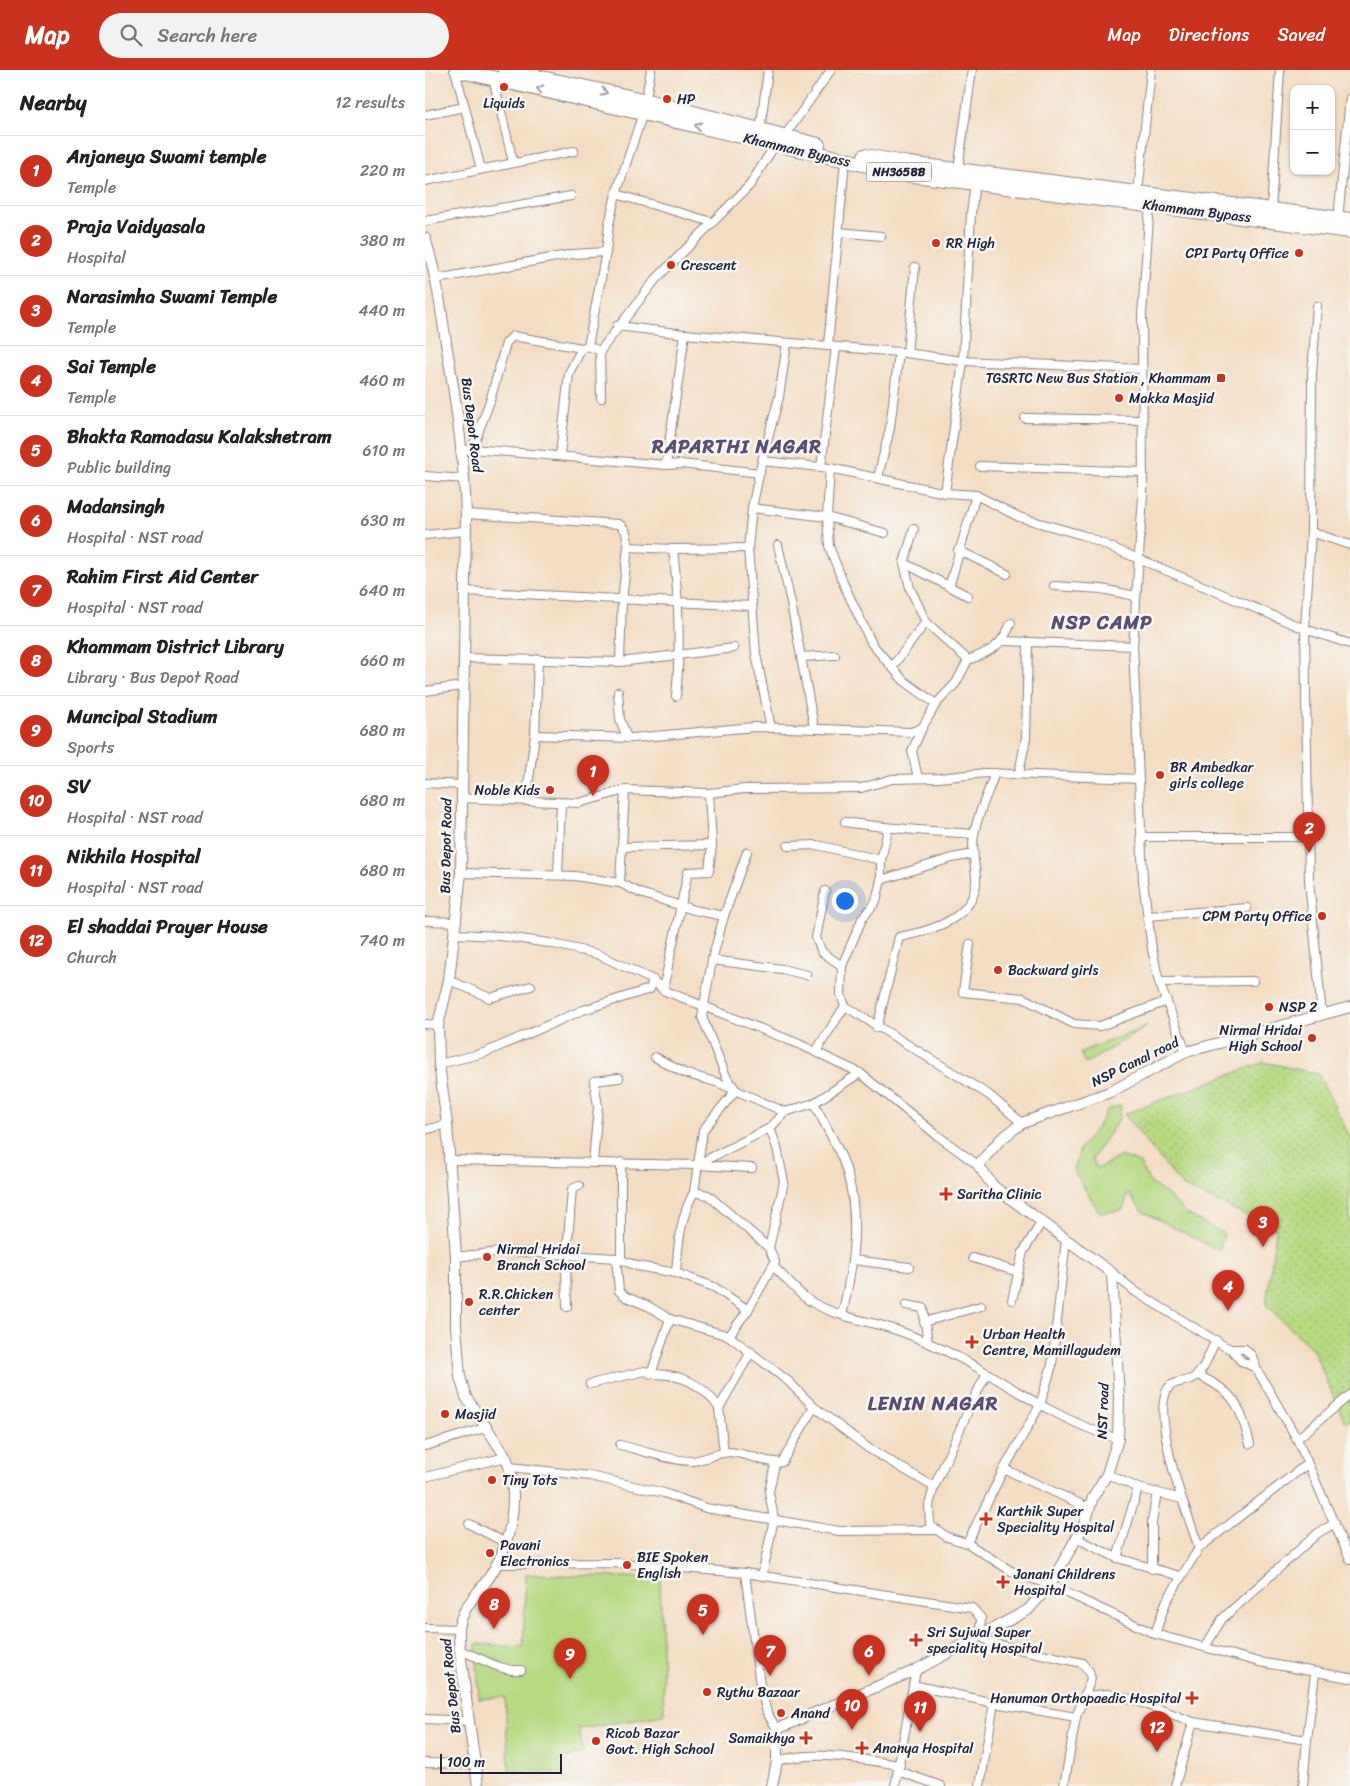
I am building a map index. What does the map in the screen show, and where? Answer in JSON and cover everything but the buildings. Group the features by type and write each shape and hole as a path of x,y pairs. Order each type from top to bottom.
{"highway":[{"name":"Khammam Bypass","path":"456,70 499,74 760,131 780,141 891,161 1146,198 1338,222"},
{"name":"Khammam Bypass","path":"645,107 780,141 845,161 906,174 975,183 1271,210 1338,222 1350,231"}],"street":[{"path":"456,70 481,169"},
{"path":"560,455 569,373 585,347 606,252 609,224 616,194 645,107 651,70"},
{"path":"760,131 768,70"},
{"path":"601,398 600,351 617,326 656,279 750,185 831,70"},
{"path":"959,170 972,70"},
{"path":"1151,70 1142,369 1143,472 1140,558 1135,596 1133,646 1143,881 1152,949 1159,982 1186,1052"},
{"path":"1271,210 1280,70"},
{"path":"499,74 513,162"},
{"path":"1338,222 1350,98"},
{"path":"425,115 465,107"},
{"path":"425,181 574,151"},
{"path":"821,467 832,347 845,161"},
{"path":"945,493 963,361 971,214 975,183"},
{"path":"616,194 712,222"},
{"path":"425,221 571,196"},
{"path":"839,232 881,236"},
{"name":"Bus Depot Road","path":"425,238 436,279 453,385 465,479 466,514 461,873 449,980 438,1025 439,1064 447,1124 456,1257 456,1326 460,1377 467,1397 506,1457 510,1468 513,1501 506,1543 497,1564 464,1609 459,1629 468,1721 478,1786"},
{"path":"436,279 573,254 606,252"},
{"path":"878,477 890,428 915,267"},
{"path":"1317,306 1312,373 1311,532 1305,629 1307,836 1309,881 1322,1014"},
{"path":"617,326 685,334 903,353 963,361 1142,369"},
{"path":"665,465 685,334"},
{"path":"472,449 490,402 507,343 513,336 600,351"},
{"path":"771,728 756,654 748,548 752,508 779,397 787,343"},
{"path":"1025,418 1141,420"},
{"path":"461,451 472,449 560,455 665,465 681,464 760,473"},
{"path":"762,461 830,468 945,493 976,495 1019,517 1082,535 1305,629 1350,644"},
{"path":"980,466 1143,472"},
{"path":"830,468 827,517 829,546 844,585 872,644 903,680 936,704"},
{"path":"425,476 465,479"},
{"path":"949,586 976,495"},
{"path":"752,508 827,517 885,533"},
{"path":"466,514 619,524 625,528 628,547 622,600 620,662"},
{"path":"914,529 904,562 910,588 926,622 969,660"},
{"path":"425,535 465,531"},
{"path":"1311,532 1350,545"},
{"path":"778,545 815,727"},
{"path":"628,547 673,549 748,548"},
{"path":"673,549 679,603 680,654 676,696"},
{"path":"959,550 1007,574"},
{"path":"904,562 968,596"},
{"path":"1054,586 1102,589 1135,596"},
{"path":"465,591 752,606"},
{"path":"892,668 926,622"},
{"path":"918,778 912,751 922,728 936,704 956,683 969,660 989,652 1003,640 1011,623"},
{"path":"1003,640 1028,643 1029,641 1133,646"},
{"path":"1019,773 1026,738 1028,643"},
{"path":"464,658 620,662 734,648"},
{"path":"802,657 835,655"},
{"path":"526,800 535,735 538,660"},
{"path":"425,691 463,686"},
{"path":"618,692 620,719 627,738"},
{"path":"535,735 627,738 754,727 815,727 911,732 922,728"},
{"path":"461,798 579,803 625,790 709,793 745,789 861,788 892,779 995,773 1139,779"},
{"path":"877,1028 899,937 940,927 954,918 971,902 976,878 973,854 974,834 995,773"},
{"path":"425,783 461,785"},
{"path":"620,884 625,790"},
{"path":"663,990 688,872 709,872 712,846 709,793"},
{"path":"558,875 561,803"},
{"path":"845,822 888,829 933,830 974,834"},
{"path":"888,829 881,860 881,880 876,901 863,919 842,966 841,995 845,1006 877,1028 915,1048 989,1095 1022,1123"},
{"path":"1141,837 1307,836"},
{"path":"788,846 817,845 881,860"},
{"path":"623,847 712,846"},
{"path":"736,1090 726,1076 702,1017 703,1004 711,975 712,960 724,916 747,852"},
{"path":"881,880 952,858 973,854"},
{"path":"461,873 558,875 620,884 640,893 724,916"},
{"path":"825,890 816,938 822,952 842,966"},
{"path":"1148,916 1247,908"},
{"path":"425,921 457,922"},
{"path":"455,934 499,936 549,943 597,954 653,980 663,990 703,1004 815,1051 860,1073 938,1136 978,1165 993,1186 1136,1292 1231,1349 1245,1349 1252,1356 1256,1368 1297,1439 1350,1558"},
{"path":"970,944 963,992 1023,998 1074,1024 1100,1026 1167,1001"},
{"path":"712,960 782,969 807,975"},
{"path":"449,980 491,998 531,986"},
{"path":"439,1064 484,1053 583,1010 650,989 653,980"},
{"path":"1159,982 1253,980"},
{"path":"815,1051 845,1006"},
{"name":"NSP Canal road","path":"978,1165 1000,1140 1022,1123 1110,1092 1186,1052 1350,1007"},
{"path":"425,1024 438,1025"},
{"path":"655,1057 684,1072 736,1090 785,1112"},
{"path":"697,1165 769,1128 785,1112 813,1103 860,1073"},
{"path":"593,1162 598,1106 594,1081 619,1078"},
{"path":"675,1273 677,1248 688,1202 694,1192 703,1130 736,1090"},
{"path":"813,1103 842,1159 852,1195 853,1260 842,1314"},
{"path":"425,1130 447,1124"},
{"path":"769,1128 777,1148 784,1182 769,1248"},
{"path":"448,1160 621,1162 752,1168"},
{"path":"621,1162 619,1291 626,1297 648,1306 670,1319 729,1336 788,1381 814,1407 868,1448 935,1488"},
{"path":"567,1306 567,1254 572,1189 579,1186"},
{"path":"694,1192 708,1195 769,1248 775,1262 748,1310 729,1336"},
{"path":"1012,1300 1023,1252 1041,1223"},
{"path":"967,1543 1004,1469 1040,1406 1052,1365 1066,1240"},
{"path":"456,1257 507,1251 618,1259 637,1266 675,1273 714,1288 748,1310"},
{"path":"973,1258 1018,1272"},
{"path":"853,1260 909,1267"},
{"path":"774,1266 808,1300 842,1314 890,1328 957,1356 1040,1406 1086,1429 1118,1439"},
{"name":"NST road","path":"777,1729 916,1670 1028,1610 1050,1585 1084,1524 1089,1508 1107,1474 1118,1439 1119,1398 1112,1273"},
{"path":"906,1305 923,1308 928,1343"},
{"path":"924,1322 981,1306"},
{"path":"651,1374 670,1319"},
{"path":"1199,1548 1171,1469 1165,1441 1165,1395 1168,1388 1174,1383 1191,1380 1197,1375 1215,1340"},
{"path":"719,1408 751,1352"},
{"path":"590,1384 645,1371 651,1374 685,1378 712,1397 719,1408 724,1453"},
{"path":"987,1373 973,1398 935,1488 929,1505 930,1525 967,1543 1011,1571 1050,1585 1155,1634 1259,1662 1350,1678"},
{"path":"1197,1375 1227,1391 1244,1422 1249,1444"},
{"path":"1297,1439 1350,1395"},
{"path":"620,1445 689,1461 704,1460 728,1452 755,1456 775,1464 782,1462 814,1407"},
{"path":"425,1446 488,1427"},
{"path":"425,1477 432,1477 506,1457"},
{"path":"762,1576 773,1519 769,1492 775,1464"},
{"path":"1155,1634 1166,1602 1180,1576 1199,1548 1307,1464"},
{"path":"510,1468 590,1476 664,1493 706,1508 839,1531 938,1530"},
{"path":"1004,1469 1089,1508"},
{"path":"1107,1474 1138,1488 1182,1499"},
{"path":"1117,1558 1138,1488"},
{"path":"1152,1569 1152,1522 1157,1492"},
{"path":"1205,1647 1222,1619 1318,1532 1335,1523"},
{"path":"469,1524 506,1543"},
{"path":"1076,1538 1117,1558 1180,1576"},
{"path":"497,1564 618,1563 745,1573 972,1608 981,1618 980,1636 1005,1648 1082,1663 1089,1671 1091,1679 1076,1717 1064,1786"},
{"path":"745,1573 760,1685 767,1712 777,1729 777,1761 772,1786"},
{"path":"425,1628 459,1629"},
{"path":"461,1651 486,1660 502,1670 521,1670"},
{"path":"895,1786 916,1670"},
{"path":"1303,1786 1315,1673"},
{"path":"913,1685 994,1703 1076,1717"},
{"path":"1085,1696 1108,1694 1137,1701 1193,1722 1307,1740"},
{"path":"980,1786 994,1703"},
{"path":"425,1720 468,1721"},
{"path":"1175,1786 1193,1722"},
{"path":"777,1761 793,1757 849,1757 899,1768 941,1786"},
{"path":"425,1764 475,1764"}],"green space":[{"path":"1148,1026 1085,1064 1080,1052"},
{"path":"1264,1062 1318,1074 1350,1137 1350,1421 1345,1422 1313,1350 1266,1305 1276,1229 1182,1186 1124,1114"},
{"path":"1121,1105 1119,1119 1092,1159 1097,1169 1121,1156 1140,1163 1150,1183 1168,1195 1185,1213 1224,1234 1220,1251 1143,1212 1128,1193 1123,1210 1100,1213 1074,1171 1080,1148 1099,1125 1107,1110"},
{"path":"526,1574 660,1578 664,1715 579,1729 583,1752 559,1760 562,1773 509,1771 505,1697 479,1699 476,1644 523,1647"}],"place":[{"name":"Liquids","path":"504,87"},
{"name":"HP","path":"667,99"},
{"name":"RR High","path":"936,243"},
{"name":"CPI Party Office","path":"1299,253"},
{"name":"Crescent","path":"671,265"},
{"name":"TGSRTC New Bus Station , Khammam","path":"1221,378"},
{"name":"Makka Masjid","path":"1119,398"},
{"name":"BR Ambedkar girls college","path":"1160,775"},
{"name":"Noble Kids","path":"550,790"},
{"name":"Anjaneya Swami temple","path":"593,796"},
{"name":"Praja Vaidyasala","path":"1309,853"},
{"name":"CPM Party Office","path":"1322,916"},
{"name":"Backward girls","path":"998,970"},
{"name":"NSP 2","path":"1269,1007"},
{"name":"Nirmal Hridai High School","path":"1312,1038"},
{"name":"Saritha Clinic","path":"946,1194"},
{"name":"Narasimha Swami Temple","path":"1263,1247"},
{"name":"Nirmal Hridai Branch School","path":"487,1257"},
{"name":"R.R.Chicken center","path":"469,1302"},
{"name":"Sai Temple","path":"1228,1311"},
{"name":"Urban Health Centre, Mamillagudem","path":"972,1342"},
{"name":"Masjid","path":"445,1414"},
{"name":"Tiny Tots","path":"492,1480"},
{"name":"Karthik Super Speciality Hospital","path":"986,1519"},
{"name":"Pavani Electronics","path":"490,1553"},
{"name":"BIE Spoken English","path":"627,1565"},
{"name":"Janani Childrens Hospital","path":"1003,1582"},
{"name":"Khammam District Library","path":"494,1629"},
{"name":"Bhakta Ramadasu Kalakshetram","path":"703,1635"},
{"name":"Sri Sujwal Super speciality Hospital","path":"916,1640"},
{"name":"Rahim First Aid Center","path":"770,1676"},
{"name":"Madansingh","path":"869,1676"},
{"name":"Muncipal Stadium","path":"570,1679"},
{"name":"Rythu Bazaar","path":"707,1692"},
{"name":"Hanuman Orthopaedic Hospital","path":"1192,1698"},
{"name":"Anand","path":"781,1713"},
{"name":"SV","path":"852,1730"},
{"name":"Nikhila Hospital","path":"920,1732"},
{"name":"Samaikhya","path":"806,1738"},
{"name":"Ricob Bazar Govt. High School","path":"596,1741"},
{"name":"Ananya Hospital","path":"862,1748"},
{"name":"El shaddai Prayer House","path":"1157,1752"}],"district":[{"name":"RAPARTHI NAGAR","path":"737,446"},
{"name":"NSP CAMP","path":"1102,622"},
{"name":"LENIN NAGAR","path":"933,1403"}]}
